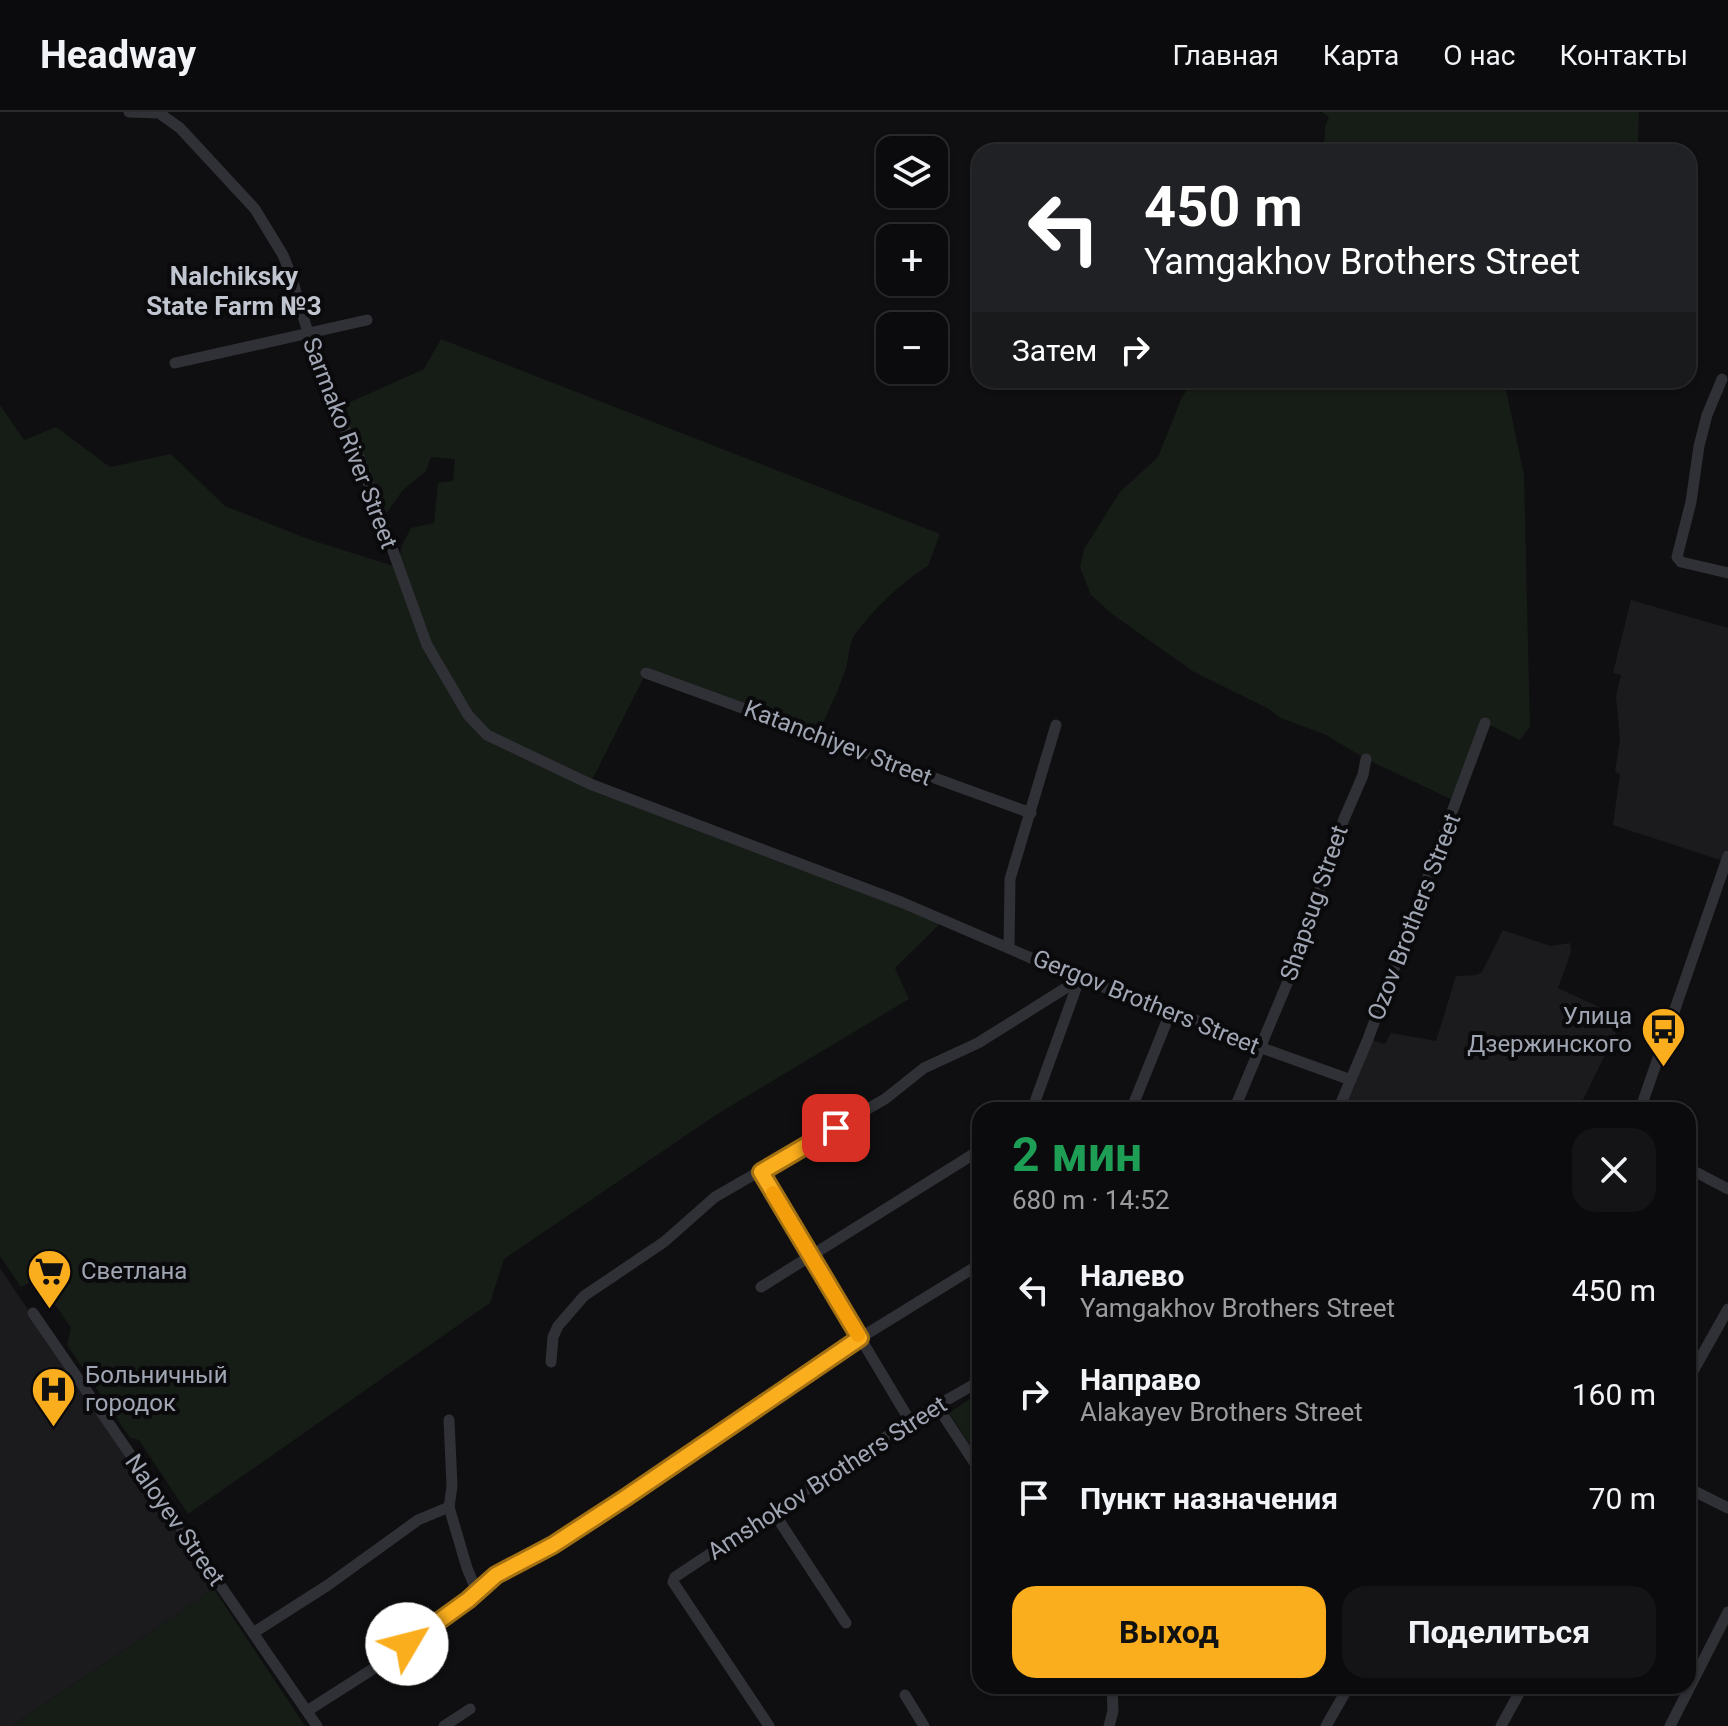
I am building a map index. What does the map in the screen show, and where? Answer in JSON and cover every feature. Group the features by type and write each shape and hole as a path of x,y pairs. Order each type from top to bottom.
{"street":[{"name":"Sarmako River Street","path":"129,112 159,113 169,118 255,209 287,265 324,387 359,457 427,645 468,715 487,735 590,784 901,902 943,921"},
{"path":"175,363 367,320"},
{"path":"1722,379 1707,415 1699,446 1691,502 1677,557 1681,562 1728,573"},
{"name":"Katanchiyev Street","path":"646,673 1031,813"},
{"name":"Ozov Brothers Street","path":"1341,1102 1485,723"},
{"path":"1009,947 1010,879 1056,725"},
{"name":"Shapsug Street","path":"1259,1047 1291,974 1335,844 1363,775 1366,759"},
{"path":"1643,1102 1728,856"},
{"name":"Gergov Brothers Street","path":"943,921 1080,979 1351,1080"},
{"path":"1035,1102 1080,979"},
{"path":"551,1362 553,1337 558,1326 584,1296 664,1242 715,1197 885,1099 924,1068 978,1043 1080,979"},
{"path":"1134,1102 1171,1011"},
{"path":"1237,1102 1259,1047"},
{"path":"761,1287 972,1155"},
{"path":"761,1172 910,1421"},
{"path":"1696,1172 1728,1189"},
{"path":"307,1711 387,1660 496,1575 553,1545 860,1338 972,1269"},
{"path":"1696,1366 1728,1309"},
{"name":"Naloyev Street","path":"33,1313 317,1726"},
{"name":"Amshokov Brothers Street","path":"769,1726 673,1582 675,1577 910,1421 972,1386"},
{"path":"937,1406 972,1459"},
{"path":"449,1420 452,1486 449,1507 477,1592"},
{"path":"1696,1492 1728,1508"},
{"path":"253,1633 328,1585 418,1520 449,1507"},
{"path":"774,1513 846,1623"},
{"path":"1696,1675 1728,1612"},
{"path":"1109,1726 1113,1711 1112,1694"},
{"path":"1326,1726 1344,1694"},
{"path":"1501,1726 1519,1694"},
{"path":"1670,1726 1686,1694"},
{"path":"905,1695 924,1726"},
{"path":"444,1726 470,1709"}],"shaded area":[{"path":"1322,112 1639,112 1640,144 1324,144 1329,117"},
{"path":"441,339 940,534 928,566 886,599 852,640 842,679 818,734 646,673 590,784 943,921 895,968 909,999 719,1113 504,1259 490,1303 188,1514 139,1440 130,1438 67,1345 71,1328 37,1278 21,1287 0,1256 0,405 24,440 56,427 110,467 171,454 225,506 308,539 397,567 402,545 411,528 434,523 438,483 453,481 455,459 431,457 426,471 403,490 385,515 344,415 348,403 424,369"},
{"path":"1188,388 1506,388 1524,475 1530,727 1520,740 1486,723 1457,802 1366,759 1326,735 1281,718 1194,672 1112,614 1091,595 1080,567 1084,549 1120,492 1158,457"},
{"path":"1631,600 1728,628 1726,862 1613,825 1620,774 1615,772 1620,739 1616,696 1621,675 1613,673"},
{"path":"1503,930 1551,946 1570,943 1571,952 1558,988 1623,1018 1582,1102 1341,1102 1368,1039 1385,1044 1391,1033 1436,1041 1456,976 1482,972"},
{"name":"Больничный городок","path":"0,1268 214,1589 12,1726 0,1726"},
{"path":"972,1397 972,1448 949,1413"},
{"path":"214,1589 305,1726 12,1726"}],"slow traffic":[{"path":"773,1193 858,1335"}],"place":[{"name":"Улица Дзержинского","path":"1663,1069"},
{"name":"Светлана","path":"50,1310"},
{"name":"Больничный городок","path":"54,1428"}],"district":[{"name":"Nalchiksky State Farm №3","path":"234,291"}],"route":[{"path":"407,1644 468,1600 496,1575 553,1545 860,1338 761,1172 836,1128"}]}
